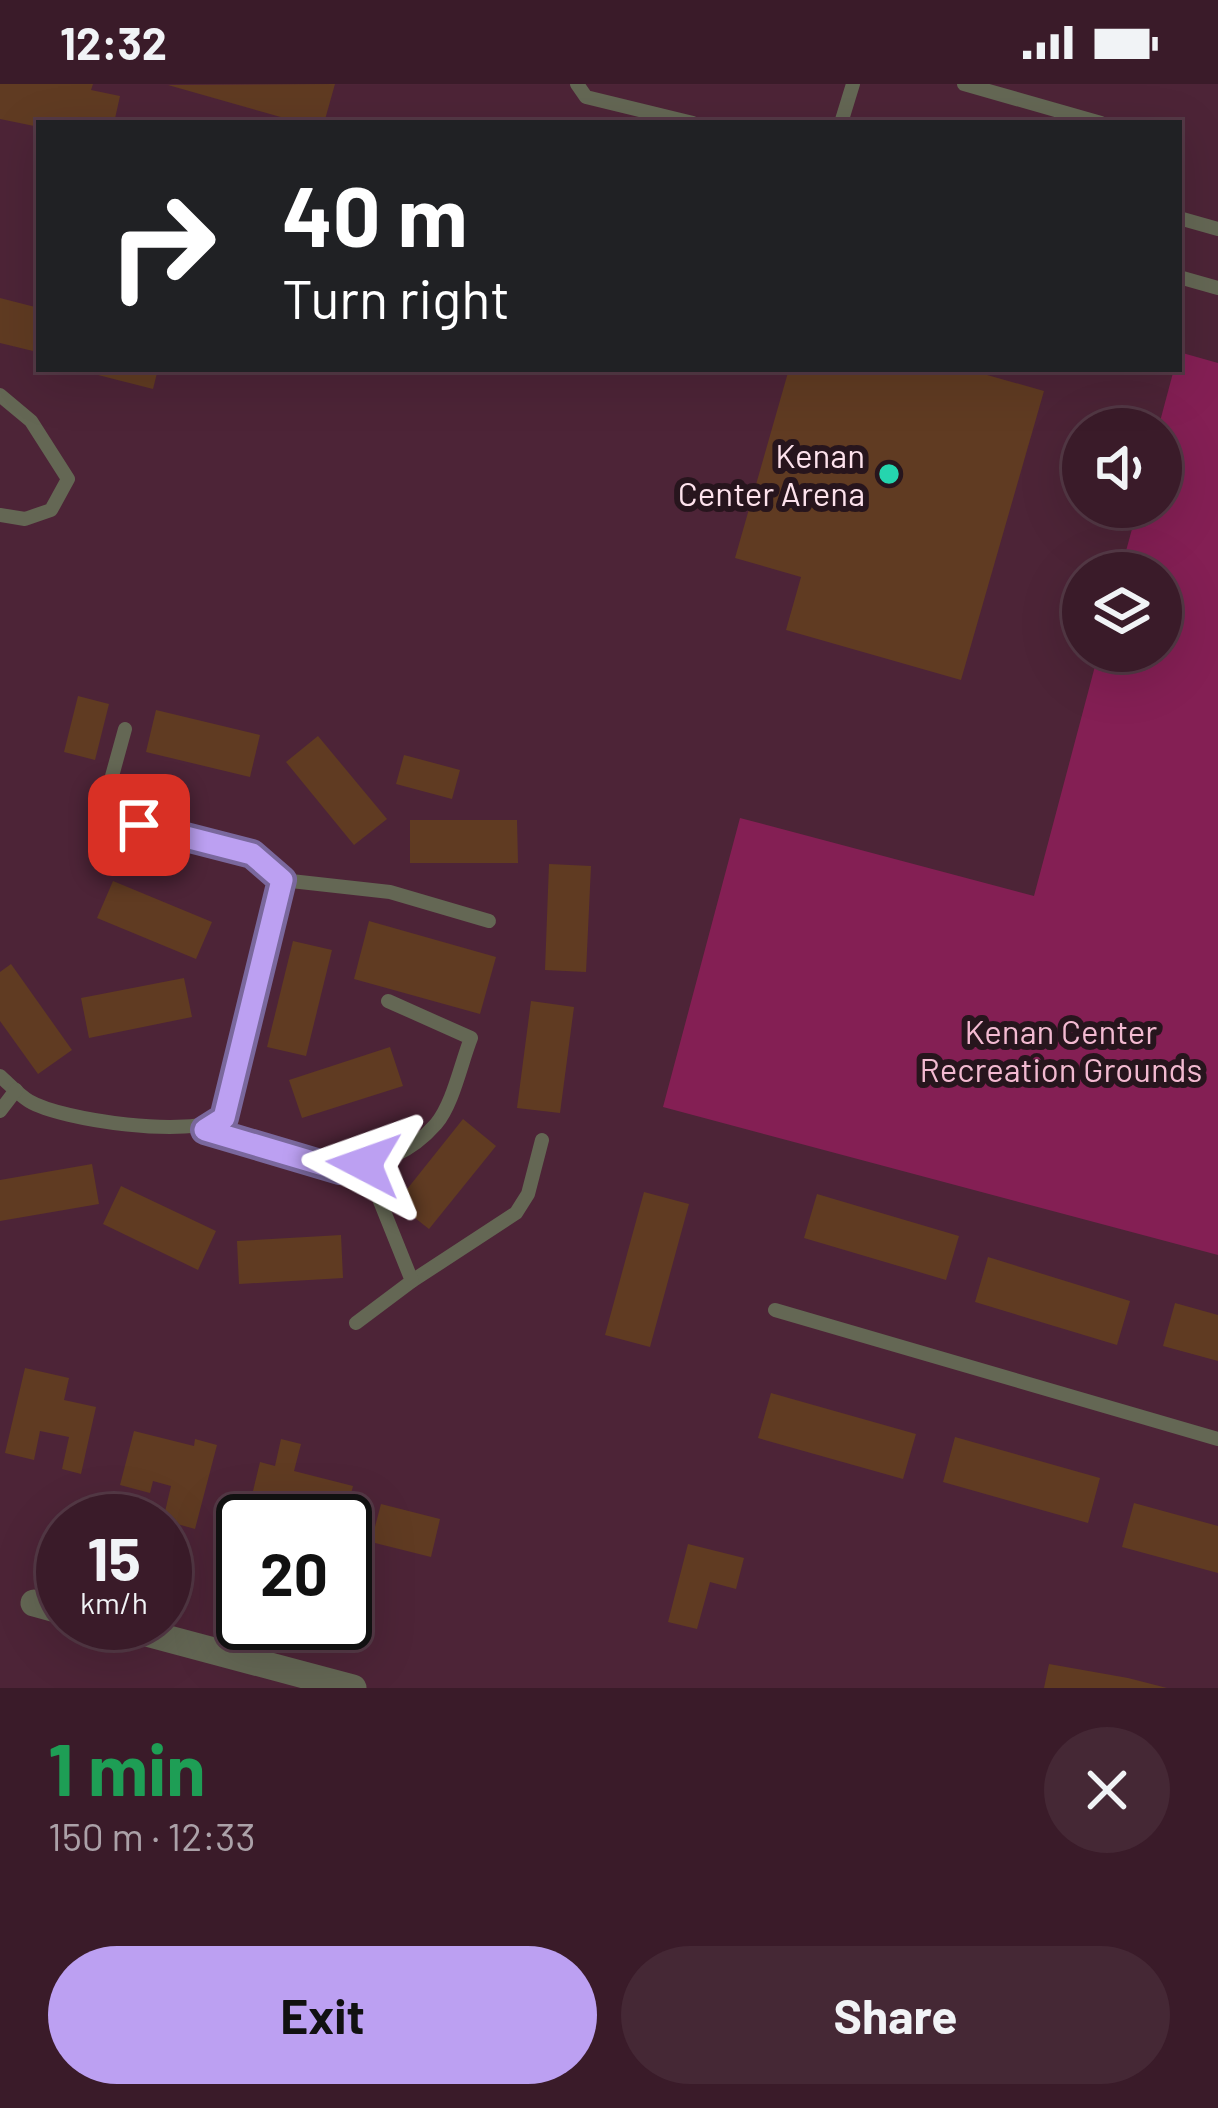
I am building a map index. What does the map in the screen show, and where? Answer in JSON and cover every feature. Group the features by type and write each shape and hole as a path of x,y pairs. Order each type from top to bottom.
{"street":[{"path":"192,1645 353,1688"}],"lane":[{"path":"577,84 586,97 681,120"},
{"path":"843,120 853,84"},
{"path":"964,84 1090,120"},
{"path":"1182,219 1218,229"},
{"path":"1182,278 1218,288"},
{"path":"0,395 31,421 68,478 51,510 25,519 0,515"},
{"path":"125,729 101,816 252,854 282,880 390,892 490,921"},
{"path":"205,1130 224,1118 282,880"},
{"path":"0,1076 31,1102 146,1128 205,1130 340,1170 396,1156 438,1122 471,1038 388,1000"},
{"path":"0,1111 16,1090"},
{"path":"356,1323 516,1213 528,1194 542,1140"},
{"path":"364,1164 412,1281"},
{"path":"776,1310 1218,1439"}],"green space":[{"name":"Kenan Center Recreation Grounds","path":"1182,353 1218,363 1218,1255 663,1107 740,818 1034,896 1093,672 1182,672 1182,552 1126,552 1132,528 1182,528 1182,408 1164,408 1173,372 1182,372"}],"building":[{"path":"0,84 93,84 91,90 120,96 115,120 36,120 36,126 0,119"},
{"path":"335,84 325,120 291,120 168,85"},
{"path":"0,298 36,307 33,351 0,343"},
{"path":"98,372 157,372 153,389"},
{"name":"Kenan Center Arena","path":"788,372 977,372 1044,391 961,680 786,630 801,577 735,558"},
{"path":"78,696 109,704 95,760 64,752"},
{"path":"156,710 260,735 250,777 146,752"},
{"path":"318,736 387,819 354,845 286,762"},
{"path":"404,755 460,770 452,799 396,784"},
{"path":"410,820 517,820 518,863 410,863"},
{"path":"549,864 591,866 586,972 545,970"},
{"path":"113,881 212,922 196,959 97,918"},
{"path":"369,921 496,957 480,1014 354,979"},
{"path":"293,941 332,950 306,1056 267,1047"},
{"path":"11,964 72,1050 38,1074 0,1021 0,972"},
{"path":"184,978 192,1017 89,1038 81,998"},
{"path":"531,1001 574,1007 560,1113 517,1108"},
{"path":"390,1047 403,1086 302,1118 289,1080"},
{"path":"463,1119 496,1146 429,1229 396,1203"},
{"path":"92,1164 99,1204 0,1221 0,1180"},
{"path":"121,1186 216,1231 198,1270 103,1224"},
{"path":"644,1192 689,1204 650,1347 605,1335"},
{"path":"817,1194 959,1236 946,1280 804,1238"},
{"path":"341,1235 343,1278 239,1284 237,1241"},
{"path":"988,1257 1130,1301 1117,1345 975,1302"},
{"path":"1175,1303 1218,1315 1218,1361 1163,1346"},
{"path":"25,1368 69,1378 64,1400 96,1407 81,1474 62,1469 69,1437 40,1431 34,1460 5,1453"},
{"path":"771,1393 916,1434 903,1479 758,1438"},
{"path":"134,1431 194,1446 195,1439 217,1445 195,1529 192,1494 169,1494 171,1486 153,1481 150,1493 120,1485"},
{"path":"955,1437 1100,1478 1088,1523 943,1482"},
{"path":"281,1439 301,1444 294,1471 353,1486 351,1494 253,1491 260,1462 275,1466"},
{"path":"1134,1503 1218,1526 1218,1573 1122,1547"},
{"path":"381,1504 440,1519 431,1557 372,1542"},
{"path":"688,1544 744,1558 736,1589 710,1582 697,1629 668,1622"},
{"path":"1049,1664 1128,1678 1167,1688 1044,1688"}],"place":[{"name":"Kenan Center Arena","path":"889,474"}],"route":[{"path":"139,825 252,854 282,880 224,1118 205,1130 340,1170 364,1164"}]}
